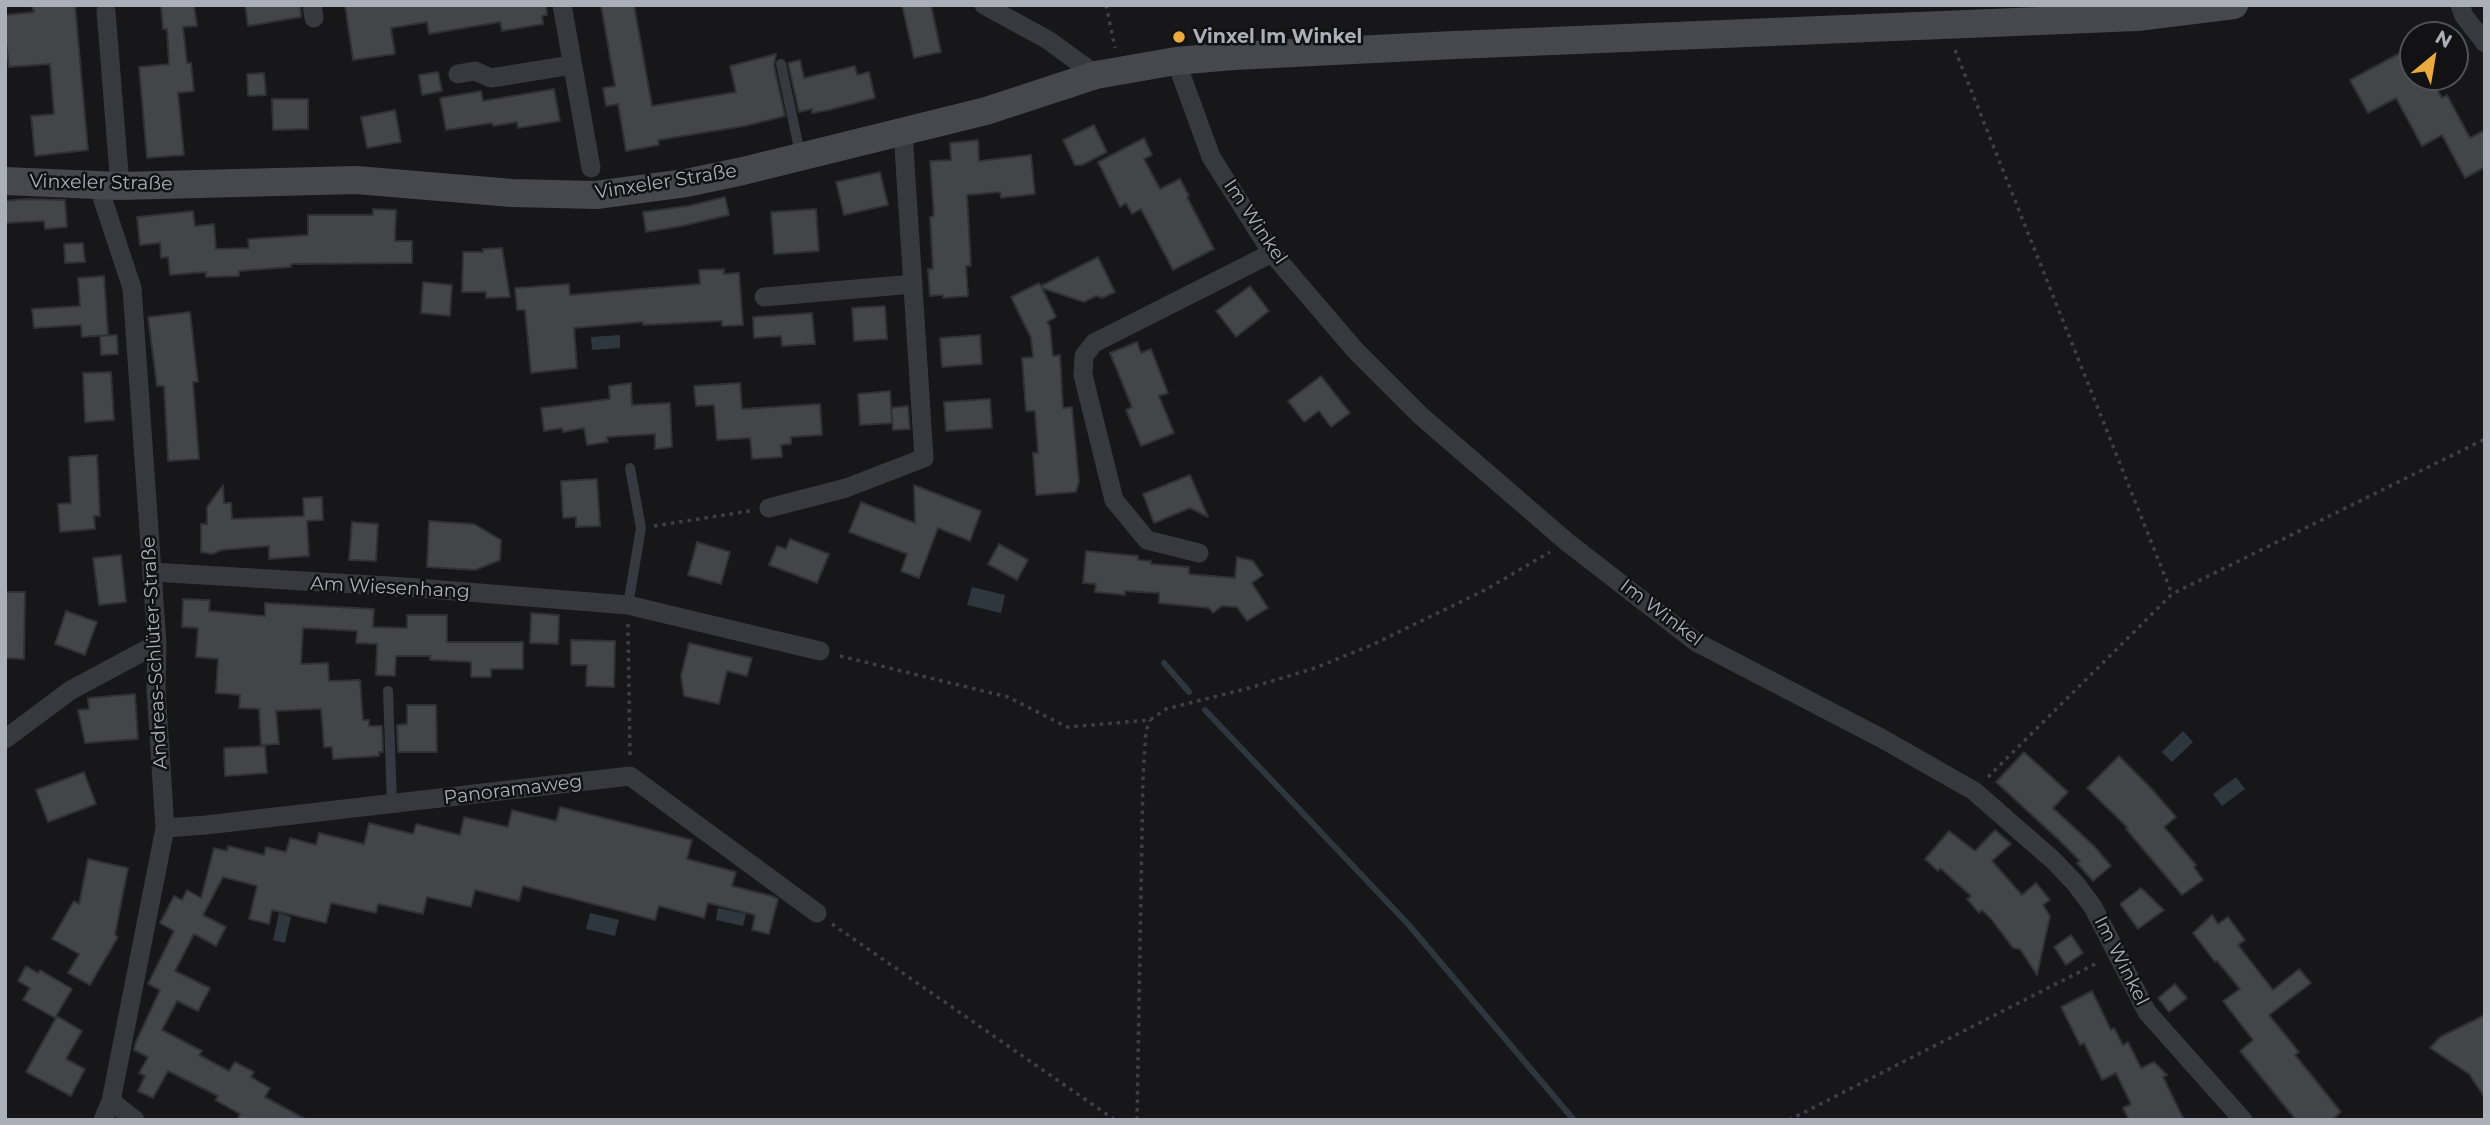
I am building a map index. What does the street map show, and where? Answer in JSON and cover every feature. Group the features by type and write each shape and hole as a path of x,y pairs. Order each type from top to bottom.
{"main road":[{"name":"Vinxeler Straße","path":"5,181 109,186 356,180 512,193 596,195 686,183 801,157 986,111 1096,75 1176,61 1271,54 1945,23 2137,17 2234,5"}],"street":[{"path":"562,5 591,168"},
{"path":"984,5 1048,40 1096,75"},
{"path":"2460,5 2464,16 2485,43"},
{"name":"Andreas-Schlüter-Straße","path":"103,1120 111,1101 165,828 156,689 157,644 132,288 109,186 106,11"},
{"name":"Im Winkel","path":"1176,61 1211,157 1272,253 1355,350 1421,416 1567,542 1696,642 1881,738 1974,791 2053,860 2075,883 2093,907 2147,1012 2242,1120"},
{"path":"458,74 475,71 491,78 572,65"},
{"path":"769,508 846,488 924,458 903,132"},
{"path":"1199,553 1147,540 1114,500 1083,375 1084,356 1094,342 1272,253"},
{"path":"764,297 913,285"},
{"name":"Am Wiesenhang","path":"152,572 404,587 628,605 820,651"},
{"path":"5,739 71,690 157,644"},
{"path":"630,776 817,913"},
{"name":"Panoramaweg","path":"165,828 630,776"},
{"path":"111,1101 135,1120"}],"lane":[{"path":"780,64 801,157"},
{"path":"628,605 641,528 630,468"},
{"path":"388,691 392,804"}],"path":[{"path":"1107,5 1116,54"},
{"path":"1945,23 2172,594"},
{"path":"1974,791 2172,594 2485,439"},
{"path":"641,528 769,508"},
{"path":"820,651 1008,697 1067,727 1150,720 1166,709 1302,672 1374,644 1504,580 1567,542"},
{"path":"628,605 630,776"},
{"path":"1137,1120 1143,776 1146,731 1150,720"},
{"path":"817,913 1115,1120"},
{"path":"1789,1120 2117,953"}],"shaded area":[{"path":"620,335 620,348 592,350 591,337"},
{"path":"972,587 1005,595 1001,613 967,605"},
{"path":"2183,731 2193,742 2172,762 2162,752"},
{"path":"2236,777 2245,789 2222,806 2213,794"},
{"path":"718,908 746,914 743,926 716,920"},
{"path":"279,913 291,917 285,943 273,940"},
{"path":"590,913 619,920 615,936 586,929"}],"building":[{"path":"32,5 75,5 88,150 35,156 31,116 54,114 50,64 9,67 5,33 5,15 34,12"},
{"path":"161,5 194,5 197,26 183,27 187,63 191,63 194,91 178,93 184,155 147,158 139,67 169,64 167,29 163,29"},
{"path":"245,5 300,5 301,17 248,26"},
{"path":"345,5 546,5 547,15 542,16 543,24 502,31 500,22 429,34 427,22 391,28 395,54 353,60"},
{"path":"601,5 634,5 652,106 736,92 730,66 776,54 774,66 785,116 745,126 658,140 659,145 626,151 618,104 606,106 603,88 615,86"},
{"path":"902,5 931,5 941,52 914,58"},
{"path":"2399,54 2399,91 2438,91 2442,98 2447,95 2470,138 2485,130 2485,167 2465,178 2442,135 2422,146 2396,98 2368,113 2350,80"},
{"path":"800,60 804,78 855,66 857,75 869,72 875,98 829,110 812,113 812,109 799,112 788,63"},
{"path":"438,72 442,91 422,95 419,75"},
{"path":"264,73 266,95 248,96 247,74"},
{"path":"554,89 560,121 518,128 517,122 446,130 440,98 481,91 483,101"},
{"path":"272,99 308,99 308,129 273,130"},
{"path":"395,110 401,142 367,148 361,117"},
{"path":"1094,125 1107,152 1082,165 1075,165 1063,140"},
{"path":"1144,138 1152,155 1144,159 1160,189 1180,179 1214,249 1173,270 1141,209 1132,214 1126,203 1120,207 1098,162"},
{"path":"978,140 979,161 1031,155 1035,194 1001,198 1000,192 967,195 971,266 966,266 968,296 930,296 928,269 933,269 930,217 934,216 930,161 951,160 950,143"},
{"path":"880,172 888,205 844,215 836,182"},
{"path":"725,197 729,215 646,232 643,212 688,206"},
{"path":"65,200 67,227 45,229 44,221 5,223 5,201"},
{"path":"373,209 396,210 395,241 412,241 412,263 291,264 291,267 239,271 239,276 206,277 206,272 170,275 168,257 161,258 160,243 140,245 137,217 193,211 195,226 214,224 216,249 249,248 248,239 308,235 308,215 373,215"},
{"path":"816,209 819,251 774,254 771,212"},
{"path":"83,243 85,262 65,263 64,244"},
{"path":"502,248 510,297 486,298 486,292 462,292 463,252"},
{"path":"1098,257 1115,292 1084,302 1042,288 1056,317 1047,322 1053,356 1060,355 1063,408 1072,407 1079,482 1076,492 1036,495 1033,453 1038,453 1035,411 1026,411 1022,358 1033,357 1031,338 1011,297 1039,283 1041,286"},
{"path":"724,269 724,274 739,273 743,325 722,326 722,321 643,325 643,322 574,328 577,368 531,373 525,310 517,310 515,288 569,284 570,295 700,284 699,270"},
{"path":"104,276 108,335 82,337 81,325 34,328 32,309 80,306 78,278"},
{"path":"423,282 452,285 450,316 421,313"},
{"path":"1250,286 1269,311 1236,337 1216,311"},
{"path":"885,306 887,339 854,341 852,308"},
{"path":"190,312 198,382 193,382 199,459 168,461 164,386 157,386 148,317"},
{"path":"812,313 815,344 782,346 781,336 754,338 753,317"},
{"path":"117,335 118,354 101,355 100,336"},
{"path":"980,335 982,364 942,367 940,338"},
{"path":"1137,342 1141,353 1151,349 1168,393 1159,396 1174,433 1141,446 1126,410 1132,407 1110,353"},
{"path":"111,372 114,420 85,422 83,373"},
{"path":"1321,376 1350,413 1331,427 1319,411 1304,422 1288,401"},
{"path":"631,383 632,405 670,403 672,447 655,449 655,434 607,437 608,442 587,445 584,428 563,432 562,428 544,431 541,408 610,399 609,386"},
{"path":"740,383 742,409 820,404 822,435 791,437 791,444 781,445 782,457 752,459 750,438 717,440 714,405 696,406 694,386"},
{"path":"890,391 892,423 860,425 858,394"},
{"path":"990,399 992,428 946,431 944,402"},
{"path":"908,406 910,429 893,430 891,408"},
{"path":"97,455 100,516 94,516 95,529 60,532 58,504 71,503 69,457"},
{"path":"1190,475 1208,517 1190,508 1154,523 1143,494"},
{"path":"597,479 600,526 576,527 576,517 563,518 561,481"},
{"path":"223,485 224,503 231,503 232,519 304,516 303,498 322,497 323,520 307,521 309,556 269,559 269,546 222,550 212,554 201,552 201,524 207,524 207,507"},
{"path":"914,485 981,511 970,541 938,528 919,578 901,571 907,554 849,532 861,502 915,523"},
{"path":"429,521 474,524 501,540 500,560 475,570 427,567"},
{"path":"352,522 378,524 376,561 349,560"},
{"path":"790,539 829,554 817,583 769,565 777,546 786,549"},
{"path":"697,542 730,552 721,584 688,575"},
{"path":"999,544 1028,560 1017,580 988,564"},
{"path":"1086,551 1138,556 1138,560 1151,561 1151,564 1189,567 1189,574 1235,578 1237,557 1253,561 1263,575 1252,583 1268,608 1247,621 1237,607 1222,606 1213,613 1209,608 1159,603 1159,593 1125,591 1125,595 1095,592 1096,584 1083,583"},
{"path":"121,555 126,602 99,605 93,558"},
{"path":"5,592 25,592 24,659 5,658"},
{"path":"183,599 210,600 209,611 265,616 265,603 374,609 373,627 407,628 407,615 447,615 447,642 523,642 523,669 491,669 491,677 471,677 471,662 430,660 430,656 396,656 395,676 376,675 377,644 356,643 357,631 303,628 301,664 328,663 329,681 360,680 363,720 369,720 369,726 382,726 383,752 379,752 379,756 333,759 332,747 324,747 321,709 276,711 279,744 261,745 259,709 239,708 240,695 216,693 218,659 196,657 198,628 182,627"},
{"path":"66,611 97,622 85,655 55,644"},
{"path":"531,613 559,615 558,644 530,643"},
{"path":"571,640 615,641 614,687 586,686 587,665 571,665"},
{"path":"689,643 752,658 747,676 727,671 719,704 684,696 681,676"},
{"path":"135,694 138,739 85,743 78,710 89,709 88,698"},
{"path":"407,705 436,705 437,752 398,752 397,725 407,724"},
{"path":"265,746 267,773 225,776 224,748"},
{"path":"2024,752 2068,792 2053,808 2095,847 2111,866 2093,881 2077,863 2080,861 1996,782"},
{"path":"2119,756 2176,817 2164,827 2196,865 2194,867 2203,880 2182,895 2126,829 2128,828 2087,788"},
{"path":"84,772 96,804 48,822 36,790"},
{"path":"560,807 692,840 687,859 736,872 732,886 778,899 769,934 752,930 755,915 708,903 704,918 659,906 655,920 523,886 519,901 475,890 471,907 427,897 423,914 378,904 376,913 331,903 326,923 272,910 269,924 249,919 257,886 223,877 203,915 226,927 216,946 194,934 175,971 210,988 198,1011 177,1001 162,1030 202,1051 199,1055 229,1071 235,1062 254,1072 251,1077 270,1088 265,1097 307,1120 237,1120 240,1114 215,1100 218,1096 168,1071 153,1098 138,1091 145,1076 139,1073 148,1057 134,1050 135,1044 160,990 148,984 174,931 160,923 174,896 182,900 187,890 201,898 214,848 227,851 228,846 264,855 266,847 286,852 290,838 316,845 319,833 364,844 369,823 413,834 416,824 460,835 464,817 508,827 512,810 556,821"},
{"path":"1995,830 2011,844 1992,861 2022,895 2036,883 2050,900 2043,905 2050,916 2037,975 2020,949 2013,948 1992,920 1982,910 1979,913 1967,899 1971,896 1940,868 1938,871 1925,859 1949,831 1975,851"},
{"path":"88,859 128,868 115,935 118,937 90,985 68,973 79,954 52,939 74,901 79,904"},
{"path":"2141,888 2164,910 2138,929 2120,904"},
{"path":"2212,915 2218,924 2228,917 2245,940 2238,945 2273,990 2299,969 2311,983 2269,1015 2299,1052 2295,1055 2341,1112 2332,1120 2296,1120 2240,1051 2253,1040 2223,1001 2240,989 2193,933"},
{"path":"2071,935 2083,953 2066,965 2054,947"},
{"path":"26,966 38,973 40,970 72,989 55,1018 23,1000 30,988 18,981"},
{"path":"2175,984 2187,998 2169,1012 2158,998"},
{"path":"2092,991 2111,1030 2114,1028 2123,1045 2128,1042 2141,1068 2154,1062 2167,1075 2163,1077 2184,1120 2129,1120 2123,1108 2131,1104 2116,1073 2102,1080 2084,1043 2080,1045 2061,1007"},
{"path":"2485,1015 2485,1098 2469,1074 2430,1048 2440,1037"},
{"path":"57,1016 82,1031 66,1059 85,1069 71,1096 26,1072"}],"waterway":[{"path":"1164,663 1189,692"},
{"path":"1205,710 1408,924 1574,1120"}],"place":[{"name":"Vinxel Im Winkel","path":"1179,37"}]}
